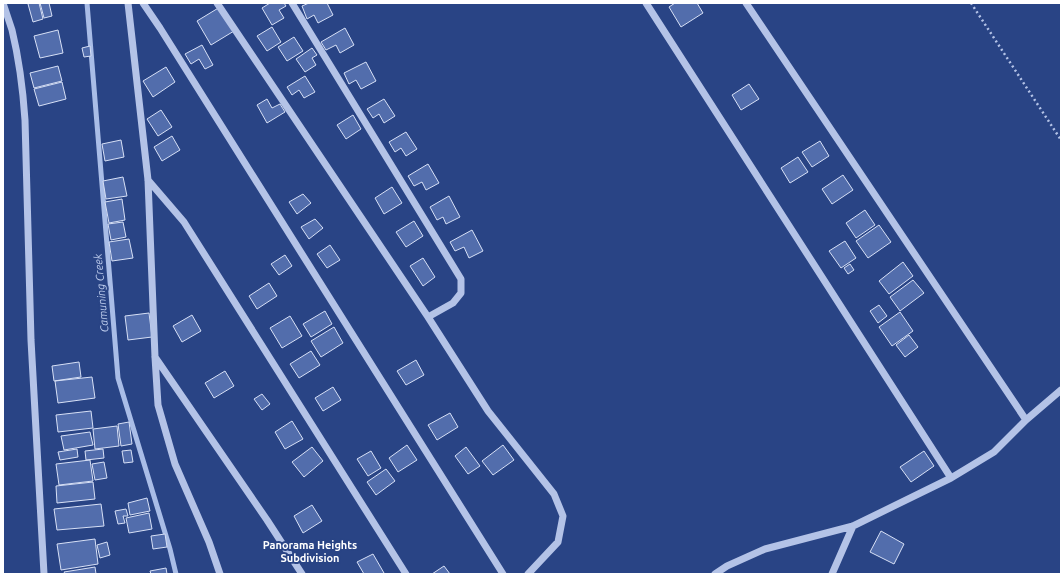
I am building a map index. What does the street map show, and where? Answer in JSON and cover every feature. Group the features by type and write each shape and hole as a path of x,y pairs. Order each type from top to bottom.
{"street":[{"path":"3,3 12,30 16,50 25,120 31,340 44,574"},
{"path":"128,3 148,180 158,405 175,464 209,542 220,574"},
{"path":"143,3 503,574"},
{"path":"217,3 428,316 488,411 554,494 564,516 558,542 528,574"},
{"path":"292,3 461,279 461,293 454,303 428,316"},
{"path":"646,3 950,478"},
{"path":"746,3 1026,420"},
{"path":"148,180 184,222 406,574"},
{"path":"155,356 302,574"},
{"path":"715,574 727,566 765,549 853,526 950,478 994,452 1026,420 1061,390"},
{"path":"832,574 853,526"}],"path":[{"path":"971,3 1061,140"}],"building":[{"path":"39,3 43,19 33,22 28,4"},
{"path":"40,3 49,3 52,16 44,18"},
{"path":"270,3 284,3 286,6 279,10 284,18 272,25 262,8"},
{"path":"309,3 327,3 333,15 318,23 314,15 307,19 302,6"},
{"path":"675,3 697,3 703,13 681,27 669,7"},
{"path":"220,7 234,31 211,45 197,21"},
{"path":"272,27 281,42 267,51 257,36"},
{"path":"345,28 354,45 340,53 336,45 326,50 321,42"},
{"path":"58,30 63,53 40,58 34,36"},
{"path":"294,37 303,51 287,61 278,47"},
{"path":"202,45 213,65 205,69 199,59 191,64 185,54"},
{"path":"90,46 91,56 84,57 82,48"},
{"path":"312,48 317,55 312,58 316,65 305,72 296,59"},
{"path":"366,62 376,81 361,89 356,80 349,84 344,73"},
{"path":"58,66 62,81 34,88 30,73"},
{"path":"166,67 175,82 153,97 143,81"},
{"path":"305,76 315,92 304,98 299,90 292,95 287,87"},
{"path":"62,82 66,99 39,106 34,89"},
{"path":"749,84 759,99 741,110 732,95"},
{"path":"267,99 272,108 280,104 285,112 267,123 257,105"},
{"path":"384,99 395,116 384,123 379,114 373,118 367,109"},
{"path":"161,110 172,127 158,136 147,119"},
{"path":"353,115 361,129 346,139 337,125"},
{"path":"406,132 417,149 406,156 401,148 395,152 389,142"},
{"path":"172,136 180,150 162,161 154,147"},
{"path":"121,140 124,157 105,161 102,144"},
{"path":"820,141 829,156 812,167 802,152"},
{"path":"798,157 808,172 790,183 781,168"},
{"path":"428,164 439,183 426,190 422,182 414,186 408,176"},
{"path":"843,175 853,190 832,204 822,189"},
{"path":"123,177 127,196 106,199 103,181"},
{"path":"392,187 402,203 384,214 375,198"},
{"path":"303,194 311,203 297,214 289,202"},
{"path":"449,196 460,217 446,224 443,217 437,220 430,207"},
{"path":"122,199 125,220 109,223 105,202"},
{"path":"865,210 875,225 856,238 846,223"},
{"path":"315,219 323,228 309,239 301,227"},
{"path":"414,221 423,236 406,247 396,232"},
{"path":"123,222 126,237 111,240 108,224"},
{"path":"879,225 891,242 868,258 856,241"},
{"path":"472,230 483,251 469,258 464,247 455,251 450,242"},
{"path":"129,239 133,258 112,261 109,242"},
{"path":"845,241 856,258 841,268 829,251"},
{"path":"330,245 340,260 327,268 317,254"},
{"path":"285,255 292,266 279,275 271,264"},
{"path":"423,258 435,277 423,286 410,266"},
{"path":"903,262 913,276 889,294 879,281"},
{"path":"850,264 854,270 848,274 844,268"},
{"path":"913,280 924,293 900,311 890,297"},
{"path":"269,283 277,296 257,309 249,296"},
{"path":"879,305 887,316 878,323 870,311"},
{"path":"325,311 332,324 311,337 303,324"},
{"path":"900,312 913,331 892,346 879,327"},
{"path":"149,313 152,337 128,340 125,316"},
{"path":"192,315 201,331 182,342 173,326"},
{"path":"290,316 302,336 282,348 270,328"},
{"path":"334,327 343,343 321,357 311,341"},
{"path":"909,335 918,347 905,357 896,345"},
{"path":"311,351 320,365 299,378 290,364"},
{"path":"416,360 424,375 406,385 397,371"},
{"path":"79,362 81,377 54,381 52,366"},
{"path":"225,371 234,386 214,398 205,383"},
{"path":"92,377 95,398 58,403 55,381"},
{"path":"333,387 341,400 323,411 315,398"},
{"path":"262,394 270,404 262,410 254,399"},
{"path":"91,411 93,428 58,432 56,415"},
{"path":"450,413 458,427 437,440 428,425"},
{"path":"292,421 303,439 285,449 275,432"},
{"path":"129,422 132,444 121,446 118,424"},
{"path":"117,426 119,446 95,449 93,429"},
{"path":"90,432 93,445 64,450 61,436"},
{"path":"407,445 417,460 398,472 389,458"},
{"path":"503,445 514,460 493,475 482,461"},
{"path":"312,447 323,461 304,477 292,462"},
{"path":"466,447 480,466 468,474 455,456"},
{"path":"77,449 78,457 60,460 58,452"},
{"path":"103,449 104,458 86,460 85,451"},
{"path":"131,450 133,462 124,463 122,451"},
{"path":"371,451 381,468 368,476 357,459"},
{"path":"924,451 934,466 911,482 900,467"},
{"path":"90,460 93,481 59,485 56,464"},
{"path":"104,462 107,478 95,480 92,464"},
{"path":"386,469 395,481 376,495 367,482"},
{"path":"93,482 95,499 57,503 56,486"},
{"path":"147,498 150,511 130,515 128,503"},
{"path":"101,504 104,526 57,530 54,509"},
{"path":"312,505 322,521 303,533 294,516"},
{"path":"126,509 128,516 123,516 125,523 118,524 115,511"},
{"path":"149,513 152,529 129,533 126,518"},
{"path":"881,531 904,544 894,564 870,552"},
{"path":"165,534 167,547 153,549 151,536"},
{"path":"95,539 98,564 61,570 57,544"},
{"path":"107,542 110,555 100,558 97,545"},
{"path":"373,554 384,573 364,574 357,562"},
{"path":"444,566 450,574 432,574"},
{"path":"95,567 96,574 65,574 64,572"},
{"path":"166,568 167,574 151,574 150,571"}],"waterway":[{"name":"Camuning Creek","path":"87,3 118,378 170,549 176,574"}],"district":[{"name":"Panorama Heights Subdivision","path":"310,551"}]}
